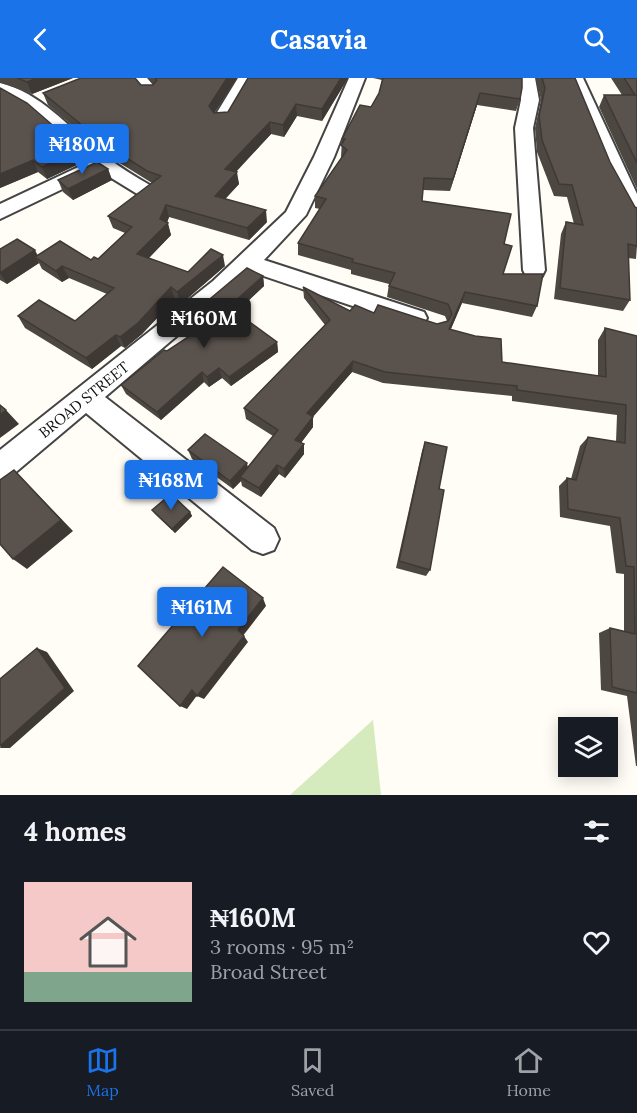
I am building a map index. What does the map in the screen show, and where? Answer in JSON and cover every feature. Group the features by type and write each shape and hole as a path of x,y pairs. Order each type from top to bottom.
{"street":[{"path":"138,78 150,92"},
{"path":"222,119 246,78"},
{"name":"BROAD STREET","path":"0,468 248,263 295,215 324,157 357,78"},
{"path":"526,78 530,100 524,128 534,270"},
{"path":"574,78 637,213"},
{"path":"0,88 13,91 102,163 146,191"},
{"path":"30,103 52,95"},
{"path":"0,212 102,163"},
{"path":"248,263 435,324"},
{"path":"87,398 263,539"}],"green space":[{"path":"373,720 381,795 290,795"}],"building":[{"path":"17,78 37,78 27,82"},
{"path":"81,78 135,78 141,85 153,85 157,80 155,78 227,78 209,106 214,113 228,112 248,78 341,78 322,109 296,104 283,125 270,122 225,169 237,172 215,196 266,210 247,228 166,205 160,219 168,223 137,254 188,272 211,249 223,255 177,292 171,287 138,323 120,337 116,335 86,358 18,316 39,300 75,321 114,288 62,266 56,271 35,257 60,241 91,260 94,257 98,259 132,227 108,216 161,176 147,171 106,145 43,93"},
{"path":"383,78 522,78 520,99 480,93 453,179 424,178 422,201 511,214 504,244 512,246 503,274 543,274 537,306 465,292 449,329 475,336 501,339 502,362 606,377 605,328 637,336 637,693 612,687 610,628 635,634 634,567 626,566 620,518 568,509 567,478 576,480 588,437 625,443 626,405 517,390 517,386 385,372 353,361 307,413 313,417 295,440 304,444 284,469 277,465 259,488 240,477 278,430 244,408 330,320 303,287 350,311 355,305 374,313 378,305 437,324 448,321 452,314 448,304 389,286 395,273 352,262 353,259 298,243 326,199 315,196 347,150 341,145 345,139 342,139 360,105 371,107 379,93"},
{"path":"542,78 575,78 610,162 637,208 637,246 628,244 630,300 560,288 566,222 583,225 572,185 559,184 542,140 539,116 545,88"},
{"path":"624,78 637,78 637,163 604,95 635,95"},
{"path":"0,88 27,103 80,149 42,167 33,160 0,174"},
{"path":"97,162 108,169 68,189 58,180"},
{"path":"17,239 35,250 0,273 0,249"},
{"path":"247,268 263,276 229,307 277,342 229,377 219,368 207,377 202,372 157,412 121,385 164,350 167,351 214,320 198,309"},
{"path":"0,405 6,410 0,415"},
{"path":"205,434 247,463 230,481 188,450"},
{"path":"425,442 447,447 439,489 444,490 430,570 399,561"},
{"path":"14,470 61,520 13,559 0,544 0,480"},
{"path":"171,494 190,512 172,529 152,510"},
{"path":"223,567 263,598 238,630 244,636 197,696 192,690 180,706 138,666"},
{"path":"37,648 65,688 0,746 0,679"}]}
